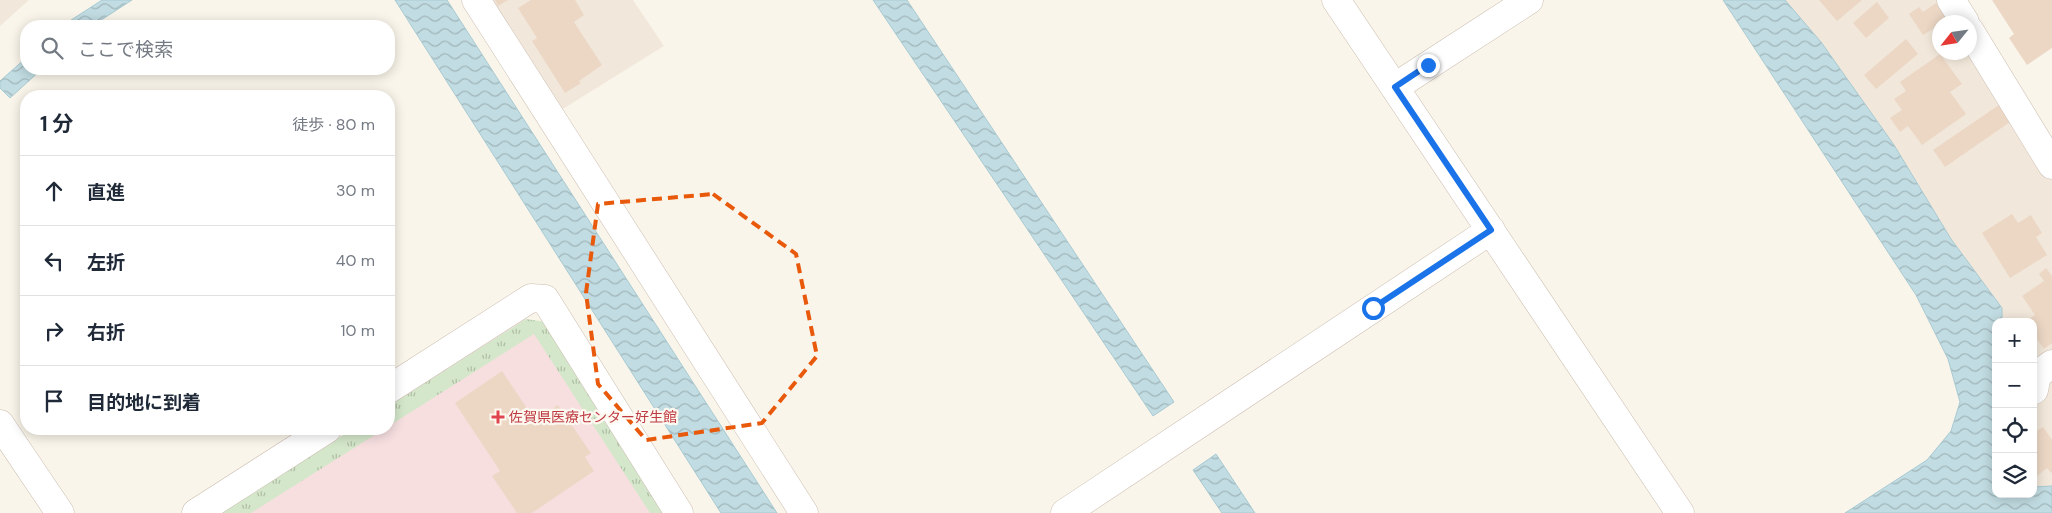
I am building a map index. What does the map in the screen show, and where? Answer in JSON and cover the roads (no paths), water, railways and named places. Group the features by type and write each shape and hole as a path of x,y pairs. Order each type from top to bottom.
{"street":[{"path":"476,0 804,513"},
{"path":"1336,0 1680,513"},
{"path":"1395,87 1529,0"},
{"path":"1951,0 1960,15"},
{"path":"1977,42 2052,165"},
{"path":"1064,513 1491,230"},
{"path":"395,385 531,298 545,299 679,513"},
{"path":"2037,379 2038,375 2052,364"},
{"path":"0,424 60,513"},
{"path":"196,513 318,435"}],"water":[{"path":"102,0 132,0 101,20 71,20"},
{"path":"395,0 447,0 777,513 721,513"},
{"path":"873,0 907,0 1174,402 1153,416"},
{"path":"1723,0 1785,0 1821,42 1894,145 1951,239 2002,308 2002,318 1992,318 1992,498 2037,498 2037,487 2052,486 2052,513 1845,513 1927,460 1951,431 1960,402 1948,359 1916,295"},
{"path":"20,63 20,75 35,75 10,98 0,88 0,81"},
{"path":"1216,454 1255,513 1222,513 1193,470"}],"place":[{"name":"佐賀県医療センター好生館","path":"498,417"}]}
